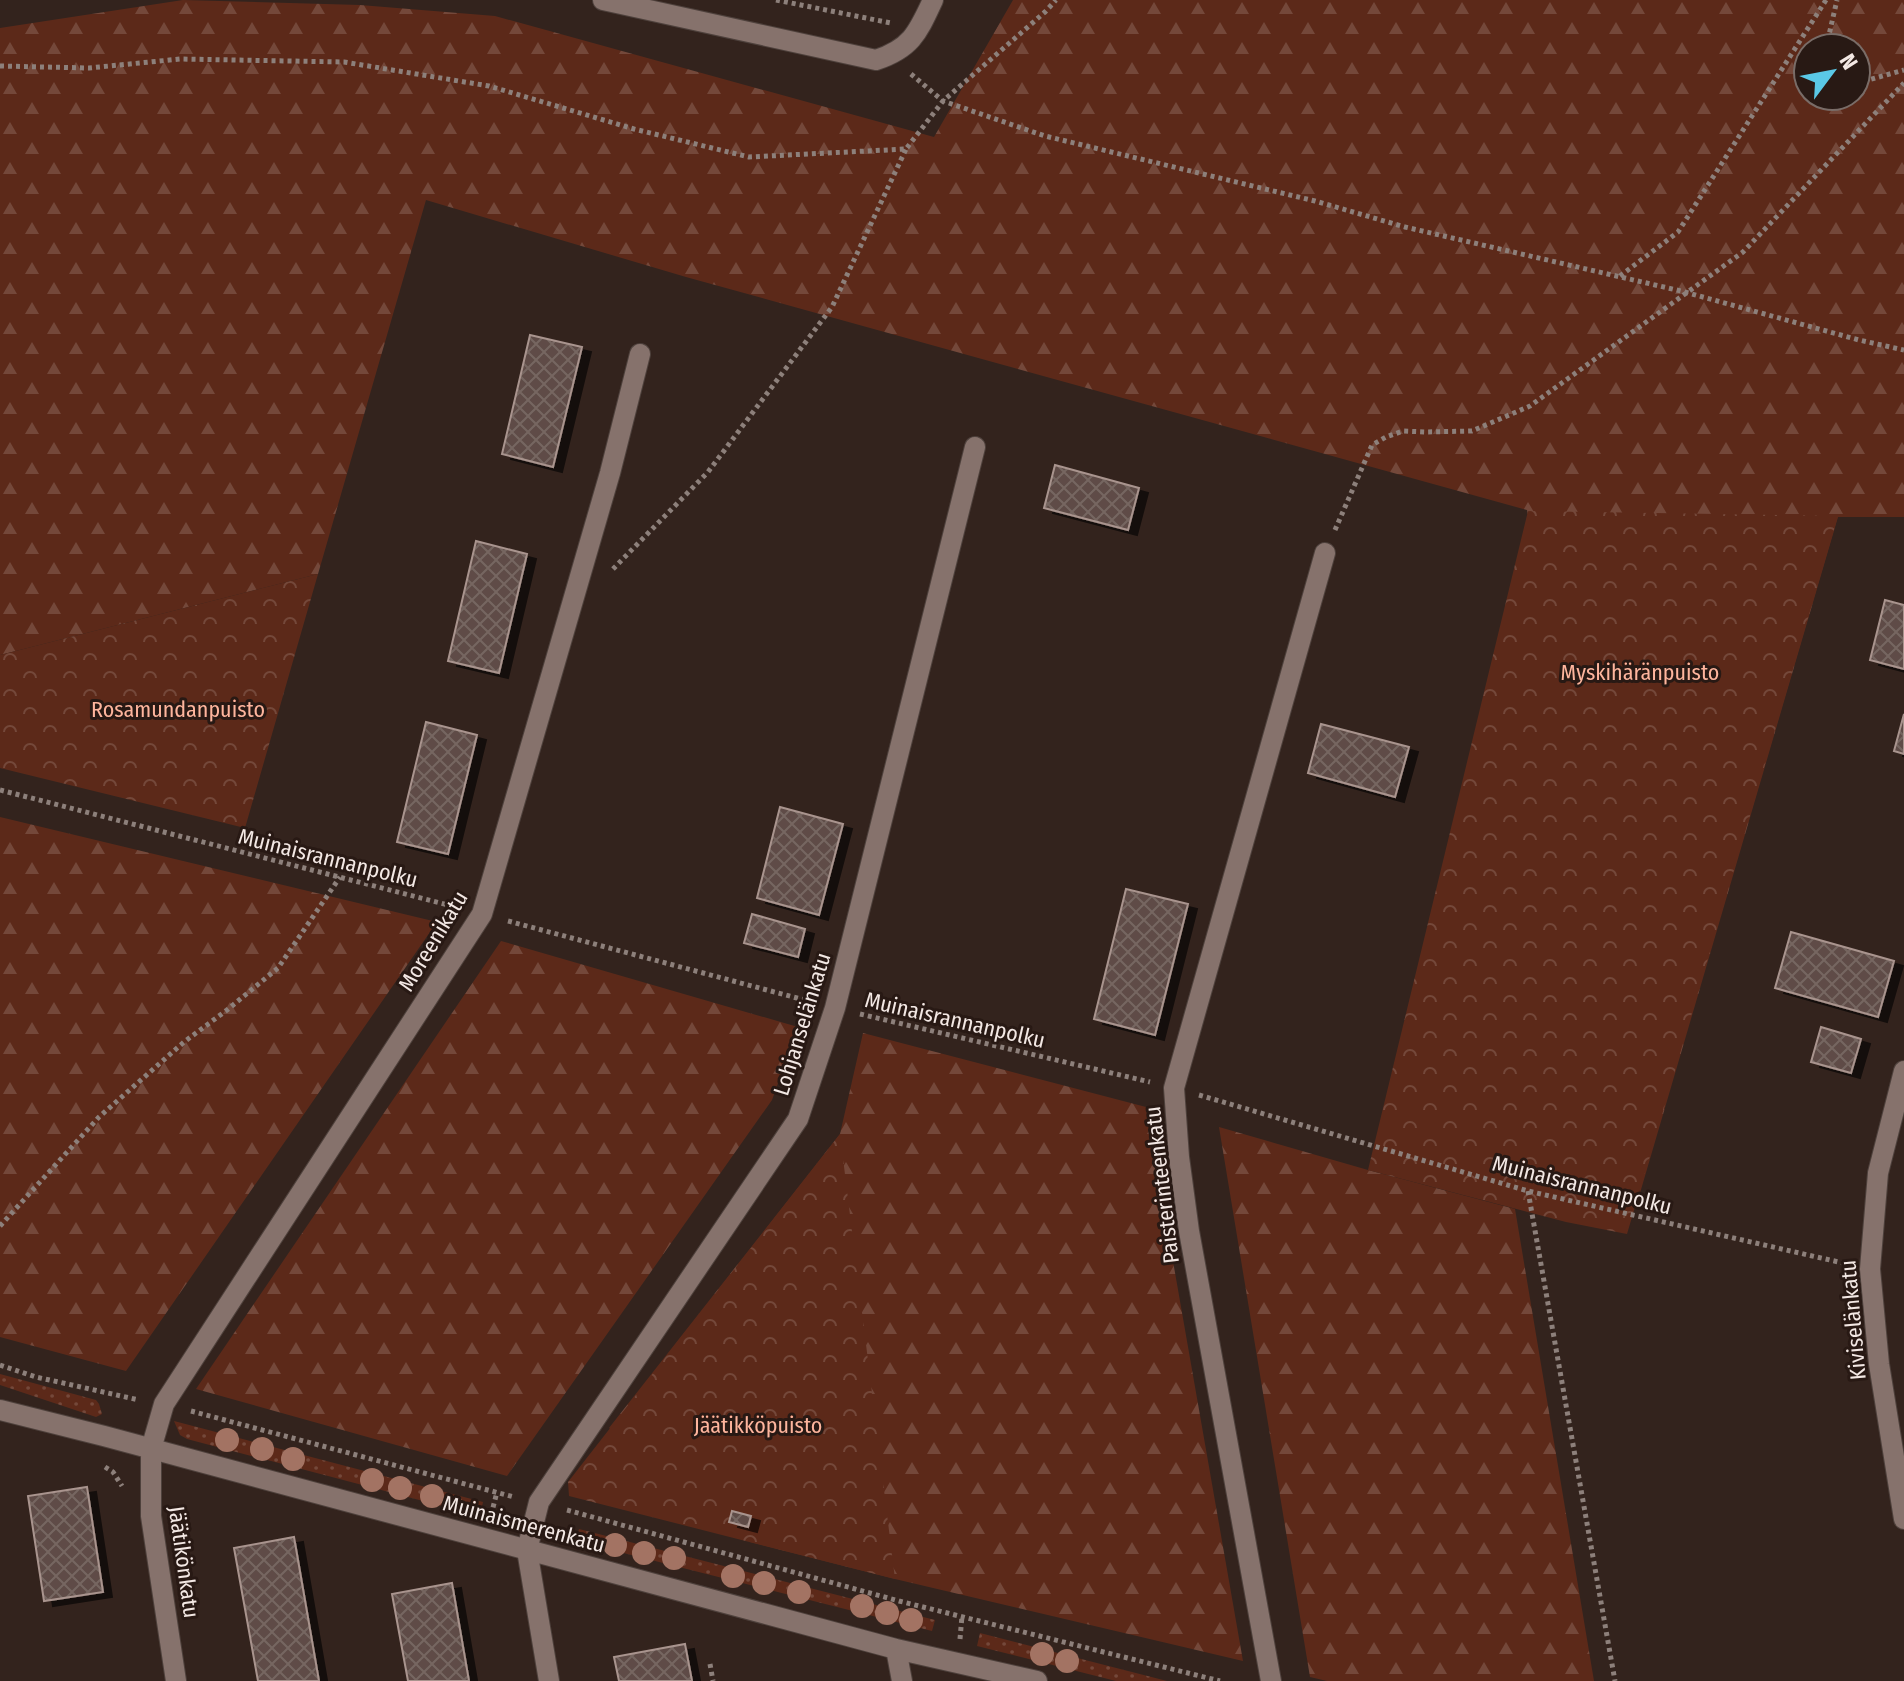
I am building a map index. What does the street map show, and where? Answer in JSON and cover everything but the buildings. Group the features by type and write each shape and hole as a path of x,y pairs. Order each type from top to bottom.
{"street":[{"path":"603,0 876,60 906,46 919,29 933,0"},
{"name":"Moreenikatu","path":"151,1449 164,1404 482,914 610,473 640,354"},
{"name":"Lohjanselänkatu","path":"527,1550 539,1502 798,1119 835,1008 975,447"},
{"name":"Paisterinteenkatu","path":"1271,1681 1189,1231 1174,1088 1325,553"},
{"name":"Kiviselänkatu","path":"1904,1071 1878,1173 1870,1269 1879,1364 1904,1519"},
{"name":"Muinaismerenkatu","path":"0,1410 896,1649 1037,1681"},
{"name":"Jäätikönkatu","path":"151,1449 151,1516 176,1681"},
{"path":"527,1550 549,1681"},
{"path":"896,1649 902,1681"}],"path":[{"path":"776,0 919,29"},
{"path":"612,569 708,472 832,307 906,149 943,101 1056,0"},
{"path":"1619,277 1678,232 1826,0"},
{"path":"1830,32 1837,0"},
{"path":"890,56 943,101 1045,136 1315,201 1405,227 1686,293 1904,350"},
{"path":"0,66 89,68 180,59 344,62 489,86 634,129 749,157 906,149"},
{"path":"1872,79 1904,70"},
{"path":"1325,553 1372,445 1403,431 1472,431 1530,406 1743,252 1904,83"},
{"name":"Muinaisrannanpolku","path":"0,790 835,1008 1174,1088 1528,1191 1870,1269"},
{"path":"0,1226 99,1117 184,1042 278,968 340,877"},
{"path":"1528,1191 1615,1681"},
{"path":"0,1365 36,1377 164,1404 539,1502 899,1601 1220,1681"},
{"path":"710,1664 713,1681"}],"green space":[{"path":"183,0 360,5 495,16 934,137 1013,0 1904,0 1904,517 1838,517 1640,1193 1527,510 686,277 426,200 318,574 0,655 0,28"},
{"name":"Myskihäränpuisto","path":"1528,511 1838,516 1627,1234 1566,1222 1368,1170"},
{"name":"Rosamundanpuisto","path":"318,574 245,828 0,768 0,655"},
{"path":"0,817 437,922 126,1371 0,1337"},
{"path":"501,941 798,1027 772,1100 507,1476 196,1389"},
{"path":"863,1033 1146,1107 1243,1661 750,1542 758,1514 609,1428 840,1134"},
{"path":"1219,1127 1515,1209 1594,1681 1327,1681 1310,1677"},
{"name":"Jäätikköpuisto","path":"840,1134 895,1579 569,1496 568,1482"},
{"path":"0,1374 96,1400 102,1414 96,1417 0,1385"},
{"path":"174,1421 483,1502 480,1516 187,1439 180,1435"},
{"path":"579,1529 935,1620 932,1631 576,1541"},
{"path":"980,1633 1167,1681 1116,1681 977,1646"}]}
